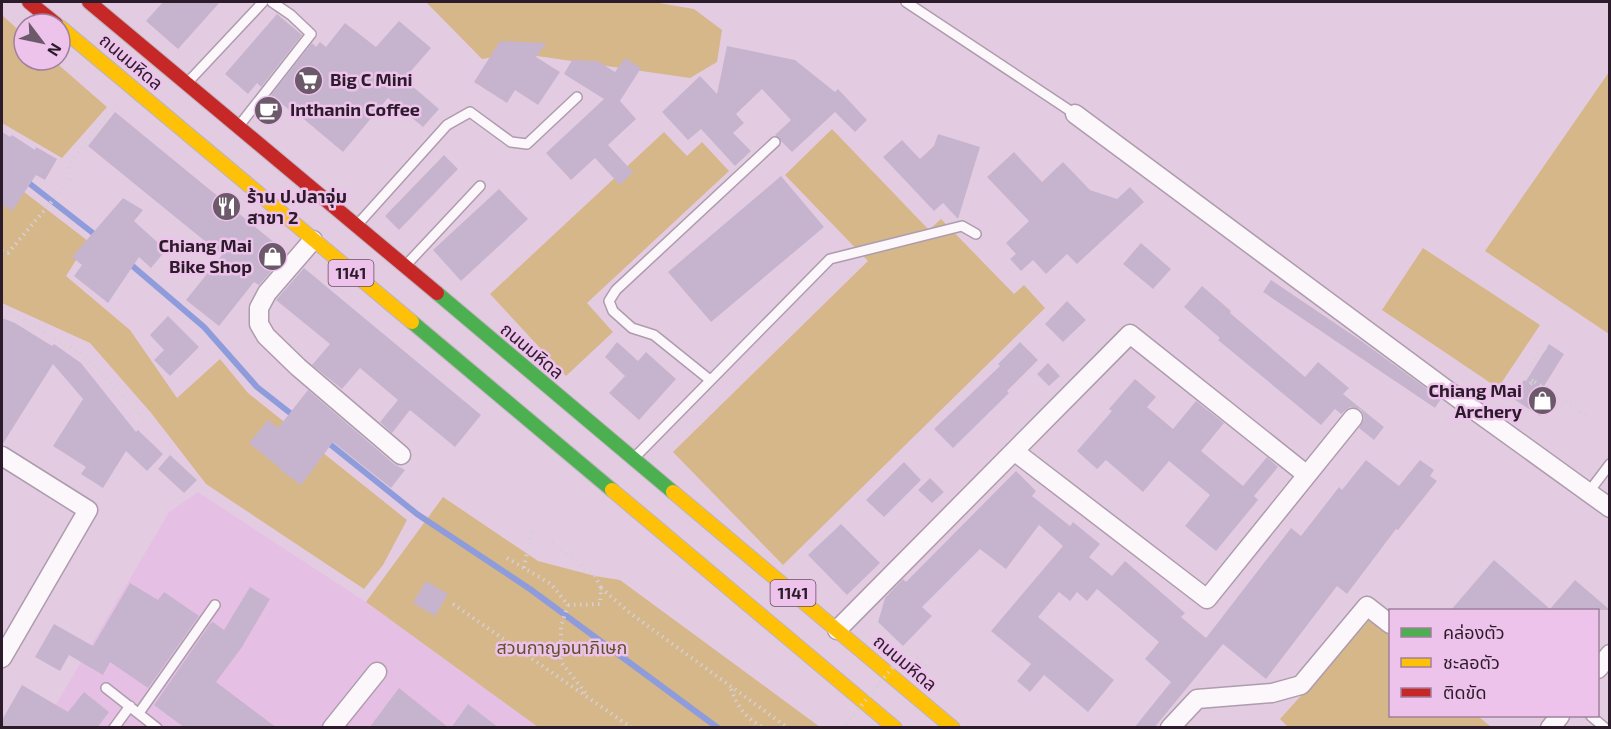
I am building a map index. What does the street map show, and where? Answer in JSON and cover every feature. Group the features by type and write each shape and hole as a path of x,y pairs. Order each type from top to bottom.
{"main road":[{"path":"29,2 41,12"},
{"name":"ถนนมหิดล","path":"88,2 405,266 573,422 634,459 953,728"},
{"name":"ถนนมหิดล","path":"72,37 895,728"},
{"path":"554,444 573,422"}],"street":[{"path":"1075,114 1610,508"},
{"path":"313,240 267,293 259,308 259,324 266,336 298,367 401,455"},
{"path":"837,630 1130,334 1307,475"},
{"path":"1014,451 1207,599 1353,418"},
{"path":"2,456 88,510 4,648"},
{"path":"1170,728 1197,699 1272,693 1301,685 1367,606 1389,623"},
{"path":"1599,668 1610,654"},
{"path":"332,728 377,672"}],"lane":[{"path":"187,83 263,2"},
{"path":"239,126 311,34 291,15 272,2"},
{"path":"906,2 1075,114"},
{"path":"357,226 447,125 470,112 511,142 526,144 577,97"},
{"path":"710,381 654,335 632,328 613,311 609,301 616,290 775,142"},
{"path":"405,266 480,186"},
{"path":"634,459 830,259 962,226 976,234"},
{"path":"1588,493 1610,464"},
{"path":"139,713 214,605"},
{"path":"106,688 158,728"},
{"path":"114,728 130,706"},
{"path":"1592,717 1605,728"}],"path":[{"path":"3,252 8,253 70,180 69,165 131,86"},
{"path":"2,309 85,356 147,422"},
{"path":"1546,350 1542,347 1524,375 1531,382 1589,417"},
{"path":"524,568 532,526"},
{"path":"552,542 595,576 601,588 630,613 788,728"},
{"path":"507,558 551,584 568,605"},
{"path":"568,605 600,604 601,588"},
{"path":"453,604 632,728"},
{"path":"568,605 561,626 561,662 591,700"},
{"path":"848,726 907,650 927,666"},
{"path":"730,687 737,707 764,728"}],"shaded area":[{"path":"198,492 366,602 538,727 42,728 169,512"}],"green space":[{"path":"426,2 653,2 694,9 722,30 717,62 690,78 516,53 482,59"},
{"path":"2,15 12,24 12,72 67,72 107,107 62,158 2,123"},
{"path":"1609,72 1609,334 1485,251"},
{"path":"832,129 929,230 941,219 1014,294 1024,285 1045,308 783,565 673,452 868,261 785,175"},
{"path":"664,132 687,156 702,142 729,171 587,303 613,332 566,376 490,294"},
{"path":"2,175 88,241 66,276 130,330 177,398 220,359 248,393 407,520 383,565 364,589 206,484 152,414 90,343 2,303"},
{"path":"1423,248 1540,325 1498,388 1382,310"},
{"name":"สวนกาญจนาภิเษก","path":"443,497 538,561 620,580 820,727 538,727 366,602"},
{"path":"1371,618 1389,635 1389,717 1479,717 1491,727 1289,728 1280,719"}],"building":[{"path":"163,2 220,2 178,49 146,21"},
{"path":"277,14 302,35 261,87 257,83 248,94 225,74"},
{"path":"399,21 431,48 404,79 439,109 423,127 388,98 343,152 271,95 312,43 316,47 320,42 326,47 345,23 376,47"},
{"path":"500,41 546,43 536,57 560,72 538,105 515,90 507,103 474,82"},
{"path":"727,46 795,60 835,92 838,89 867,120 855,132 835,112 792,152 775,135 791,120 762,89 736,114 744,123 733,133 751,151 735,166 701,129 688,140 662,112 700,76 717,94"},
{"path":"625,58 641,68 620,101 636,119 608,145 633,172 620,185 595,158 571,180 546,153 604,99 564,74 572,60 598,61 615,72"},
{"path":"115,112 287,253 259,285 254,282 219,326 186,300 222,255 88,146"},
{"path":"2,132 57,159 45,180 36,175 12,211 2,204"},
{"path":"938,134 980,147 958,219 943,203 934,211 883,157 902,140 920,159 934,146"},
{"path":"1014,152 1042,182 1063,162 1090,190 1117,199 1130,187 1144,202 1077,264 1067,254 1046,274 1033,260 1021,271 1010,259 1016,254 1006,243 1029,221 987,177"},
{"path":"444,155 458,169 399,230 385,216"},
{"path":"781,176 824,227 711,322 668,272"},
{"path":"499,189 528,219 461,281 433,250"},
{"path":"123,198 143,210 134,221 166,250 151,268 139,257 108,303 74,276 82,265 72,257"},
{"path":"1141,243 1171,269 1153,289 1123,264"},
{"path":"304,268 481,415 455,447 410,410 392,433 380,422 398,400 360,368 342,389 312,365 330,344 276,300"},
{"path":"1271,280 1360,340 1441,399 1435,408 1263,292"},
{"path":"1202,286 1305,377 1318,362 1349,388 1343,394 1384,427 1374,440 1359,428 1364,419 1360,409 1350,407 1341,414 1335,409 1321,425 1218,340 1220,338 1184,307"},
{"path":"1067,301 1086,320 1063,342 1045,324"},
{"path":"168,316 199,347 170,376 154,360 164,350 150,335"},
{"path":"2,318 15,323 52,346 54,344 81,363 136,432 138,430 163,454 147,471 126,451 103,488 81,474 86,467 53,446 83,399 53,364 2,445"},
{"path":"617,342 638,361 646,352 676,379 639,420 609,393 625,376 605,357"},
{"path":"1020,342 1038,360 1007,391 1009,393 953,448 934,429 1000,366 998,364"},
{"path":"1549,344 1564,354 1541,391 1552,398 1540,416 1512,398 1524,380 1526,381"},
{"path":"1048,363 1060,376 1049,386 1037,374"},
{"path":"1135,379 1156,397 1147,407 1173,429 1196,401 1224,423 1201,451 1243,486 1267,457 1278,467 1254,496 1258,500 1216,551 1185,526 1210,495 1169,461 1143,492 1106,460 1097,469 1077,451 1112,411 1109,409"},
{"path":"308,390 394,464 405,470 391,488 333,442 301,485 249,443 268,420 278,428"},
{"path":"170,455 197,480 184,493 158,469"},
{"path":"1366,460 1399,486 1420,460 1434,470 1430,476 1437,481 1398,530 1396,529 1347,594 1337,586 1266,679 1223,644 1154,728 1134,728 1171,682 1145,659 1159,642 1097,589 1087,601 1077,592 1070,601 1059,592 1038,617 1114,680 1088,712 1044,675 1030,692 1017,681 1031,664 991,631 1063,546 1039,525 1006,569 980,549 922,607 932,616 903,646 878,622 885,598 903,579 906,582 1016,471 1036,491 1032,496 1070,526 1073,522 1100,544 1089,557 1112,576 1125,561 1185,613 1181,617 1206,638 1291,528 1301,536 1339,487 1342,490"},
{"path":"904,462 921,480 884,517 866,500"},
{"path":"930,478 944,492 932,503 918,490"},
{"path":"841,524 880,563 847,595 808,555"},
{"path":"1494,560 1550,609 1452,609"},
{"path":"1575,580 1610,610 1599,609 1550,609"},
{"path":"426,581 448,594 435,616 413,603"},
{"path":"130,583 158,600 164,592 199,616 148,688 110,662 103,675 69,655 60,671 35,657 54,624 93,646"},
{"path":"250,587 270,599 242,647 216,682 277,728 185,728 154,705 210,624 213,622 224,630"},
{"path":"22,685 68,712 84,692 109,712 97,728 2,728 2,720"},
{"path":"399,688 449,728 369,728"},
{"path":"468,704 499,728 451,728"}],"waterway":[{"path":"25,180 98,237"},
{"path":"129,263 204,327 257,387 294,416"},
{"path":"326,441 417,514 530,589 718,728"}],"traffic: fast":[{"path":"437,293 673,492"},
{"path":"412,322 612,490"}],"traffic: slow":[{"path":"72,37 412,322"},
{"path":"612,490 895,728"},
{"path":"673,492 953,728"}],"traffic: jam":[{"path":"29,2 41,12"},
{"path":"89,2 437,293"}],"place":[{"name":"Big C Mini","path":"309,80"},
{"name":"Inthanin Coffee","path":"269,110"},
{"name":"ร้าน ป.ปลาจุ่ม สาขา 2","path":"226,207"},
{"name":"Chiang Mai Bike Shop","path":"273,256"},
{"name":"Chiang Mai Archery","path":"1543,401"}]}
